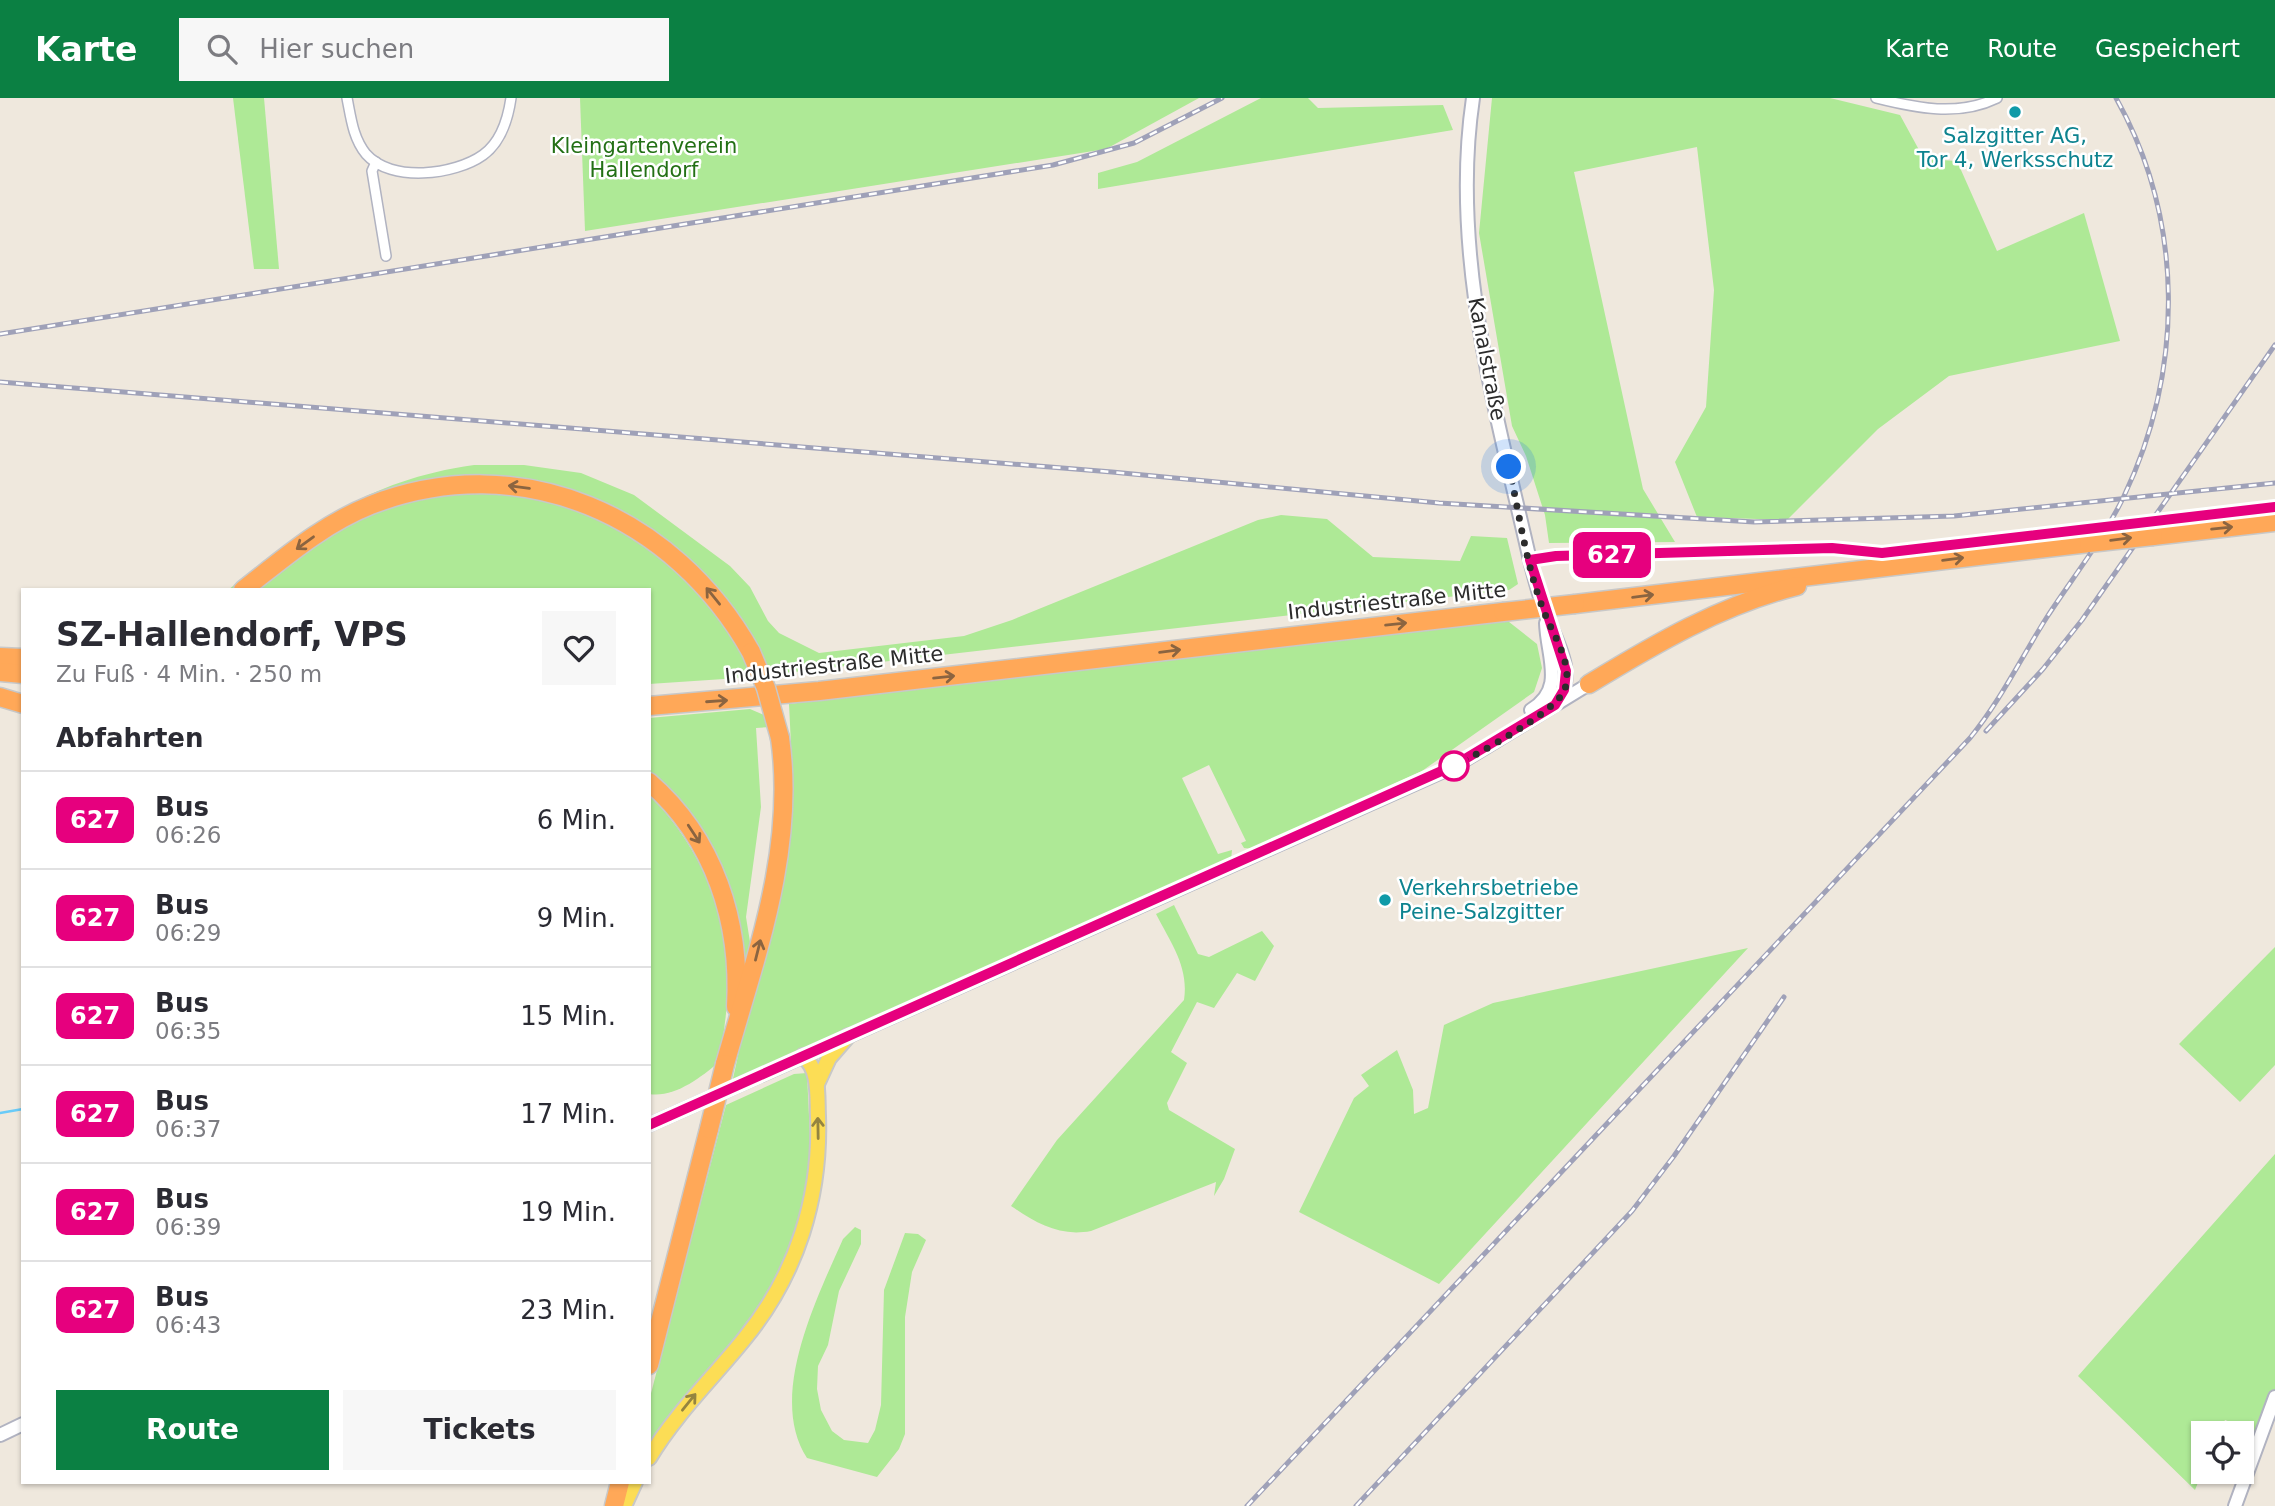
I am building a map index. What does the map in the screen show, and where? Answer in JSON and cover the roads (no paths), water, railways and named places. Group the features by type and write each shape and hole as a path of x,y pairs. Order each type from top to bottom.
{"highway":[{"path":"246,588 322,530 370,506 438,487 514,486 553,494 590,506 652,539 705,585 730,617 751,652 766,688 780,738 784,804 775,878 651,1357"},
{"name":"Industriestraße Mitte","path":"651,706 845,688 2275,522"},
{"path":"1589,684 1670,635 1738,605 1794,587 1885,568"},
{"path":"0,672 21,674"},
{"path":"0,697 21,703"},
{"path":"651,784 680,814 700,843 727,904 736,958 732,1038"},
{"path":"614,1506 620,1484"}],"main road":[{"path":"817,1084 829,1058 848,1036"},
{"path":"651,1455 682,1411 756,1324 790,1266 804,1230 817,1171 817,1084 809,1061 803,1056"},
{"path":"608,1506 611,1484"},
{"path":"624,1506 634,1484"}],"street":[{"path":"347,98 358,140 376,162 419,172 467,163 484,155 503,130 511,98"},
{"name":"Kanalstraße","path":"1473,98 1466,200 1475,304 1530,560 1546,616 1563,657 1566,683"},
{"path":"1876,98 1947,110 1970,107 1997,98"},
{"path":"376,162 372,171 386,256"},
{"name":"Kanalstraße","path":"1546,616 1547,646 1553,672"},
{"path":"1553,672 1566,683 1589,684"},
{"path":"1438,772 1475,744 1543,703 1549,697 1553,672"},
{"path":"1555,705 1566,683"},
{"path":"651,1124 1455,765 1589,684"},
{"path":"2235,1506 2275,1397"},
{"path":"0,1435 21,1425"}],"waterway":[{"path":"0,1113 21,1109"}],"railway":[{"path":"0,334 1053,165 1134,143 1222,98"},
{"path":"1247,1506 1970,738 2107,528 2144,448 2158,398 2166,347 2168,296 2165,245 2155,194 2139,145 2116,98"},
{"path":"1986,731 2043,669 2082,620 2275,345"},
{"path":"0,382 1112,472 1439,503 1754,522 1954,516 2275,483"},
{"path":"1356,1506 1632,1211 1674,1156 1784,997"}],"place":[{"name":"Salzgitter AG, Tor 4, Werksschutz","path":"2015,112"},
{"name":"Verkehrsbetriebe Peine-Salzgitter","path":"1385,900"}],"park label":[{"name":"Kleingartenverein Hallendorf","path":"644,158"}]}
